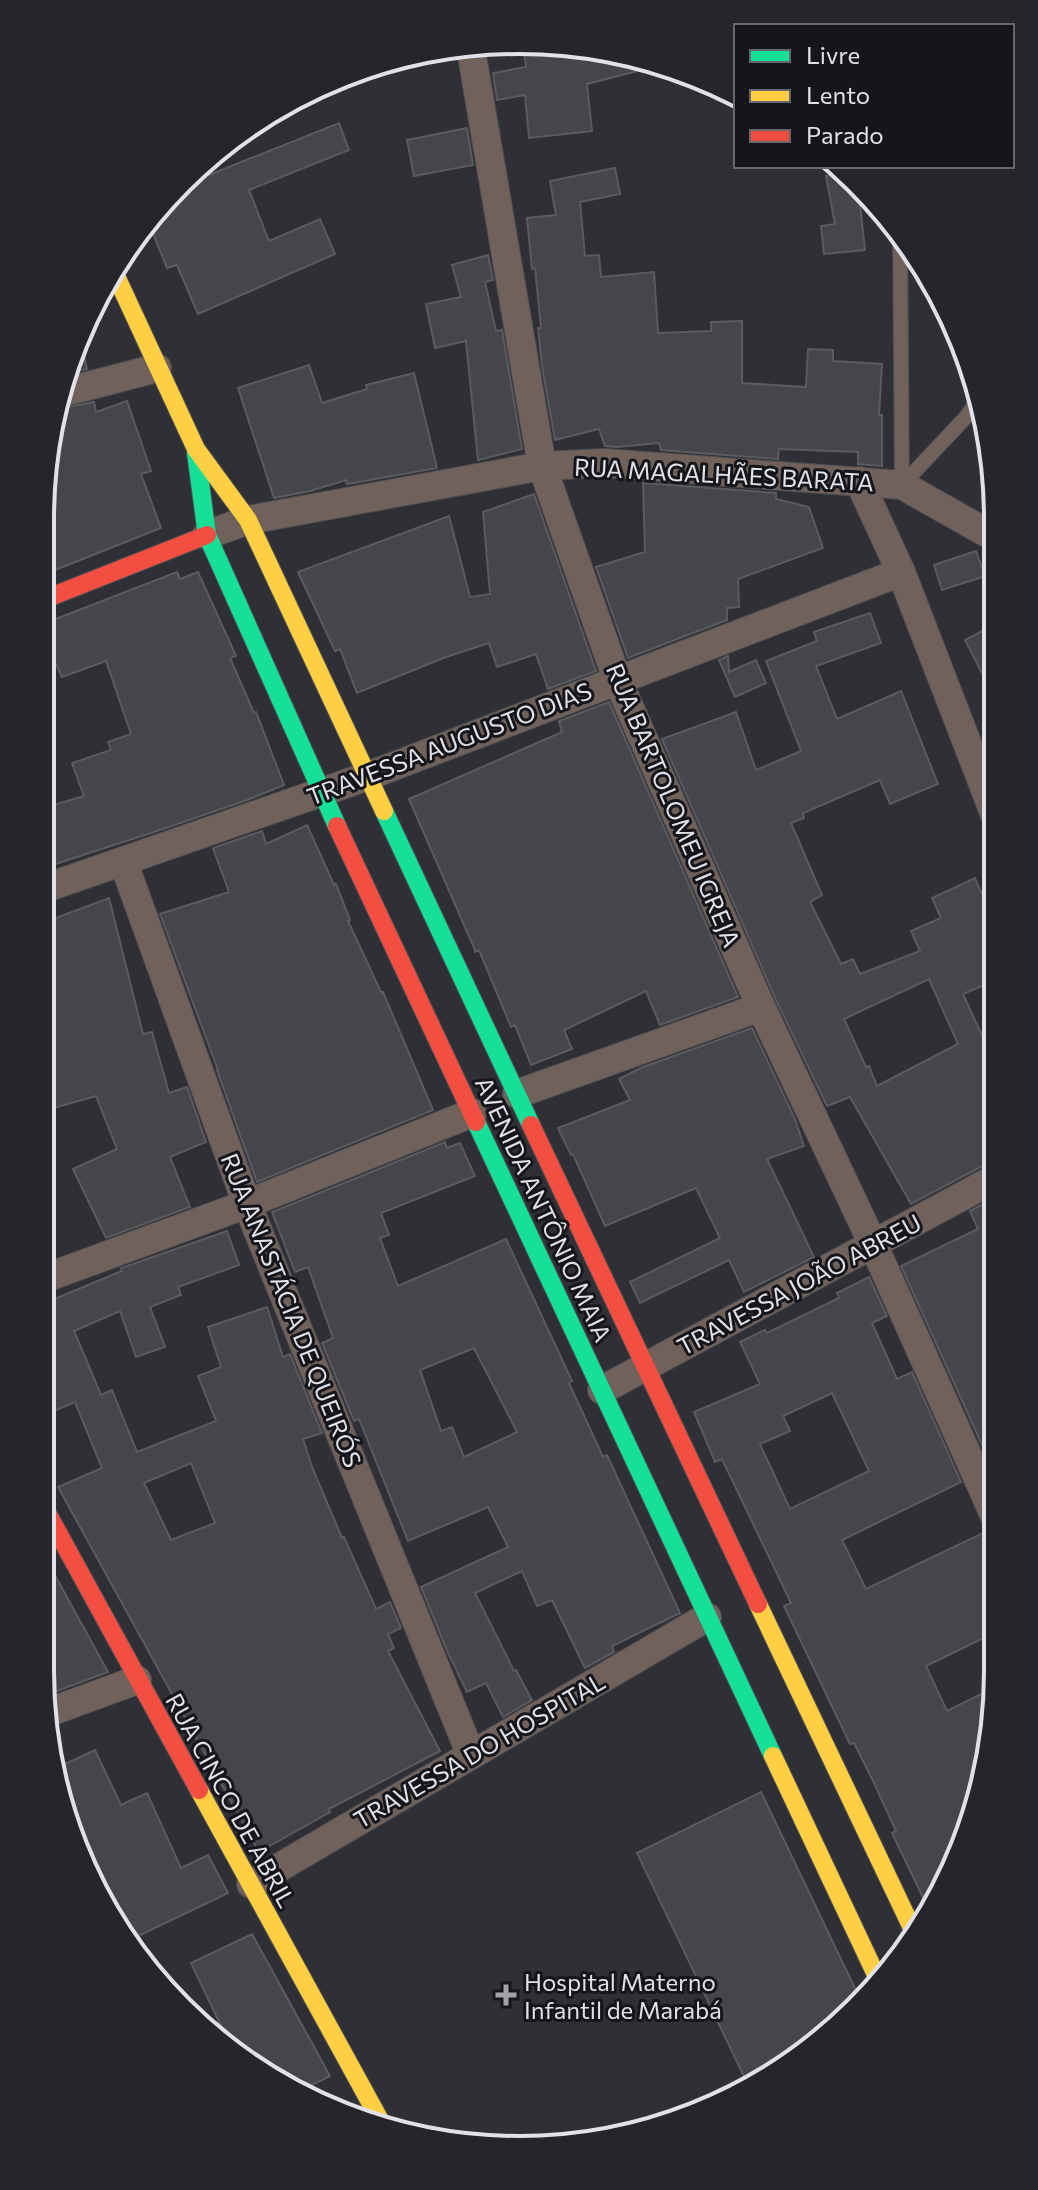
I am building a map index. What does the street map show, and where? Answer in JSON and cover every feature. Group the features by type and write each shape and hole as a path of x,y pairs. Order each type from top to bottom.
{"main road":[{"name":"AVENIDA ANTÔNIO MAIA","path":"119,282 196,449 248,520 645,1368 910,1923"},
{"name":"AVENIDA ANTÔNIO MAIA","path":"196,449 207,535 321,792 874,1971"},
{"path":"54,595 207,535"},
{"name":"RUA CINCO DE ABRIL","path":"54,1526 376,2113"}],"street":[{"name":"RUA BARTOLOMEU IGREJA","path":"472,57 542,466 617,679 761,1007 873,1244 984,1492"},
{"path":"73,390 157,368"},
{"name":"RUA MAGALHÃES BARATA","path":"207,535 248,520 542,466 604,463 902,485 984,531"},
{"path":"859,481 901,572 984,787"},
{"name":"TRAVESSA AUGUSTO DIAS","path":"54,885 368,776 901,572"},
{"name":"RUA ANASTÁCIA DE QUEIRÓS","path":"123,861 247,1204 471,1755"},
{"path":"517,1094 761,1007"},
{"path":"54,1275 247,1204 472,1113"},
{"name":"TRAVESSA JOÃO ABREU","path":"602,1390 984,1184"},
{"name":"TRAVESSA DO HOSPITAL","path":"251,1884 707,1617"},
{"path":"56,1710 137,1680"}],"lane":[{"path":"900,253 902,485"},
{"path":"902,485 971,410"}],"building":[{"path":"524,54 580,58 640,70 587,84 592,131 529,138 525,95 497,100 493,73 526,67"},
{"path":"339,123 349,150 249,190 269,241 320,219 335,254 198,314 177,265 167,268 153,233 203,177"},
{"path":"467,128 473,165 414,176 407,140"},
{"path":"615,168 620,194 580,202 585,256 599,255 601,277 654,272 658,333 711,331 711,322 742,321 742,383 806,387 808,349 833,350 833,361 882,364 879,415 882,415 882,466 858,464 858,452 779,449 778,459 661,450 659,443 605,446 599,429 555,440 542,366 535,268 532,269 527,218 556,215 550,181"},
{"path":"832,175 860,202 865,250 824,254 821,226 835,224 826,176"},
{"path":"488,255 493,280 485,282 496,331 502,330 522,449 478,460 466,341 435,348 426,304 461,297 452,265"},
{"path":"84,355 87,369 79,371"},
{"path":"309,365 322,403 367,389 366,385 414,373 437,468 347,484 346,480 274,498 238,388"},
{"path":"127,401 151,471 141,474 161,528 54,570 55,489 68,407 94,402 96,412"},
{"path":"643,483 776,493 776,499 809,507 823,548 738,579 739,607 727,608 727,620 628,658 596,567 645,552"},
{"path":"534,494 596,671 548,689 536,654 497,667 489,643 357,693 340,649 335,651 298,572 449,516 470,597 490,594 483,512"},
{"path":"976,551 984,576 942,590 934,565"},
{"path":"177,572 180,579 198,572 236,656 230,658 256,712 284,785 54,864 54,805 84,796 72,763 111,750 108,742 131,734 106,661 62,677 54,665 54,620"},
{"path":"870,613 881,643 816,666 837,719 901,691 938,784 890,804 880,780 803,813 804,818 791,823 822,895 810,902 841,964 853,959 860,974 920,951 911,931 941,918 932,898 975,878 984,899 984,985 963,994 984,1040 984,1165 911,1204 850,1097 827,1106 776,1000 662,739 736,712 756,770 801,751 766,661 817,641 814,632","holes":["929,979 958,1044 877,1086 844,1019"]},
{"path":"984,630 984,677 965,640"},
{"path":"728,656 729,672 756,660 766,683 735,697 719,660"},
{"path":"609,702 738,997 660,1025 646,991 564,1030 572,1049 531,1065 515,1025 511,1027 479,950 475,952 409,799 562,732 559,721"},
{"path":"307,825 336,884 348,921 383,992 433,1110 257,1182 160,914 229,892 213,848 262,831 266,844"},
{"path":"109,898 143,1034 152,1032 169,1093 187,1087 206,1142 170,1157 190,1207 106,1238 73,1169 117,1149 96,1096 54,1108 54,919"},
{"path":"752,1028 795,1119 804,1146 767,1159 814,1257 744,1292 729,1260 640,1303 630,1282 720,1238 696,1188 605,1226 558,1128 630,1100 619,1079 643,1067"},
{"path":"445,1142 447,1148 460,1143 475,1176 381,1213 389,1235 380,1238 398,1286 506,1239 572,1381 569,1383 603,1457 607,1455 680,1613 612,1646 614,1652 585,1668 552,1600 537,1606 522,1571 475,1593 532,1700 503,1717 486,1683 467,1692 421,1587 508,1547 488,1507 408,1541 359,1419 354,1421 322,1343 333,1338 308,1267 295,1272 272,1212","holes":["474,1348 517,1432 464,1457 452,1427 441,1431 420,1370"]},
{"path":"984,1203 984,1449 901,1266 978,1229 970,1211"},
{"path":"227,1231 239,1265 178,1287 181,1295 150,1307 165,1347 136,1357 120,1311 74,1331 101,1395 112,1390 137,1452 216,1421 198,1376 221,1367 208,1327 267,1307 283,1357 290,1354 322,1433 303,1439 312,1467 376,1609 390,1602 401,1628 388,1634 394,1648 388,1651 440,1751 329,1809 330,1812 259,1852 58,1487 102,1468 75,1402 54,1411 54,1299 122,1271 121,1268","holes":["191,1463 215,1523 171,1540 144,1483"]},
{"path":"869,1277 887,1316 872,1323 897,1379 912,1372 961,1482 842,1540 866,1589 984,1532 984,1638 926,1666 947,1711 983,1693 980,1732 968,1791 949,1849 924,1900 892,1833 896,1831 874,1783 854,1743 850,1744 784,1606 791,1603 722,1459 715,1462 694,1412 760,1384 740,1342 765,1330 767,1333 839,1298 837,1293","holes":["832,1393 869,1471 790,1509 760,1444 790,1431 783,1416"]},
{"path":"54,1574 108,1672 55,1692"},
{"path":"95,1750 121,1805 147,1793 181,1868 208,1855 228,1893 137,1936 116,1904 89,1849 64,1764"},
{"path":"761,1792 856,1991 802,2040 745,2078 637,1853"},
{"path":"252,1934 330,2076 310,2086 261,2058 223,2030 191,1963"}],"traffic: fast":[{"path":"196,453 207,535 337,826"},
{"path":"384,811 531,1125"},
{"path":"476,1122 773,1756"}],"traffic: slow":[{"path":"119,282 196,449 248,520 384,811"},
{"path":"758,1604 910,1923"},
{"path":"773,1756 874,1971"},
{"path":"199,1790 376,2113"}],"traffic: jam":[{"path":"54,595 207,535"},
{"path":"337,826 476,1122"},
{"path":"531,1125 758,1604"},
{"path":"54,1526 199,1790"}],"place":[{"name":"Hospital Materno Infantil de Marabá","path":"506,1995"}]}
